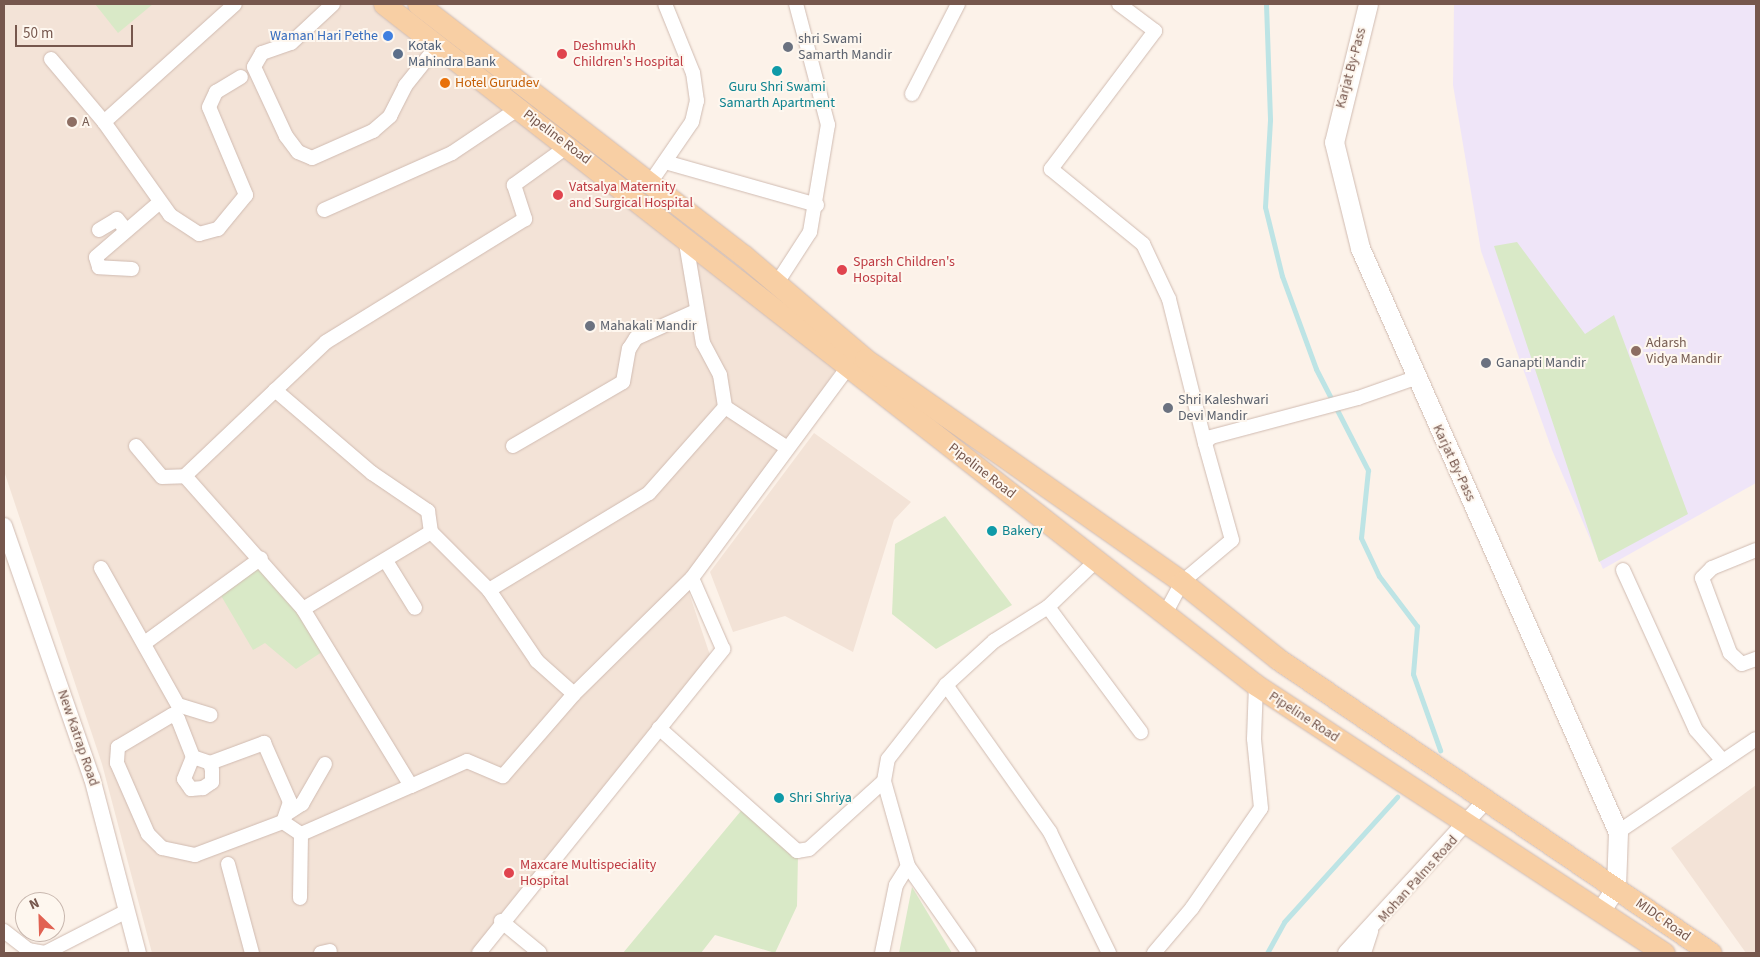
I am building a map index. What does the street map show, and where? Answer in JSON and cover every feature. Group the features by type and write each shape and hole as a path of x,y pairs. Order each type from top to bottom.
{"main road":[{"name":"Pipeline Road","path":"384,4 685,235 1096,561 1256,685 1467,825 1600,910"},
{"name":"Pipeline Road","path":"418,4 776,283 865,359 1182,582 1278,660 1616,887"},
{"name":"Karjat By-Pass","path":"1368,4 1334,142 1360,248 1618,832 1616,887"},
{"path":"1600,910 1616,887"},
{"name":"MIDC Road","path":"1616,887 1711,953"},
{"name":"MIDC Road","path":"1600,910 1664,953"}],"street":[{"path":"104,122 235,4"},
{"path":"333,4 291,43 262,53 254,67 286,136 298,152 312,158 373,131 390,116 405,86 438,45"},
{"path":"650,183 692,122 697,101 692,73 666,4"},
{"path":"776,283 801,250 817,205 828,125 796,4"},
{"path":"912,94 941,31 958,4"},
{"path":"1119,4 1155,31 1051,169 1143,244 1169,299 1205,443 1232,540 1182,582 1165,614"},
{"path":"51,58 104,122 160,202 176,220 199,234 218,229 243,202 245,186 209,106 216,92 241,77"},
{"path":"324,210 452,153 519,108"},
{"path":"136,446 162,477 184,476 275,390 298,365 368,312 525,219 514,185 568,146"},
{"path":"665,162 817,205"},
{"path":"132,269 99,267 96,257 160,202"},
{"path":"98,230 117,219 126,230"},
{"path":"685,235 702,342 720,375 725,407 786,447"},
{"path":"513,446 623,382 629,349 636,338 696,311"},
{"path":"301,834 467,761 503,776 574,694 692,578 786,447 849,366"},
{"path":"1205,443 1211,436 1324,405 1358,398 1416,378"},
{"path":"275,390 372,473 428,511 431,532 489,590 537,661 574,694"},
{"path":"489,590 649,493 725,407"},
{"path":"184,476 261,558 303,609 411,786"},
{"name":"New Katrap Road","path":"4,526 92,778 138,953"},
{"path":"303,609 386,561 431,532"},
{"path":"1756,550 1712,568 1702,578 1730,653 1742,664 1756,659"},
{"path":"146,642 261,558"},
{"path":"386,561 415,608"},
{"path":"969,953 908,866 884,781 888,759 946,684 994,641 1048,607 1096,561"},
{"path":"101,568 146,642 178,705 210,715"},
{"path":"1623,570 1696,730 1723,761"},
{"path":"479,953 501,921 723,649 692,578"},
{"path":"1048,607 1141,732"},
{"path":"946,684 1050,832 1109,953"},
{"path":"1154,953 1192,908 1261,808 1254,739 1256,685"},
{"path":"210,763 212,782 191,788 184,779 193,757 178,719 172,715 118,747 121,772 148,834 162,848 195,855 286,818 302,804 325,764"},
{"path":"659,728 798,851 810,850 884,781"},
{"path":"1618,832 1756,739"},
{"path":"193,757 210,763 264,743 290,802 286,818"},
{"name":"Mohan Palms Road","path":"1346,953 1371,931 1467,825 1486,800"},
{"path":"286,818 301,834 300,898"},
{"path":"228,864 252,953"},
{"path":"882,953 896,885 908,866"},
{"path":"4,931 28,950 45,953 127,911"},
{"path":"501,921 540,953"},
{"path":"1364,953 1371,931"}],"shaded area":[{"path":"4,4 374,4 842,361 687,587 713,664 477,953 152,953 102,764 4,471"},
{"name":"Adarsh Vidya Mandir","path":"1454,4 1756,4 1756,483 1603,569 1552,450 1481,251 1453,85"},
{"path":"814,433 911,502 894,520 853,652 785,616 733,632 710,572"},
{"path":"1756,785 1756,953 1746,953 1671,848"}],"green space":[{"path":"95,4 153,4 118,33"},
{"path":"1517,242 1585,334 1614,315 1688,514 1599,562 1494,246"},
{"path":"945,516 1012,605 936,649 892,614 895,544"},
{"path":"261,565 325,650 296,669 265,643 253,650 220,594"},
{"path":"745,806 798,855 797,906 775,953 715,935 701,953 623,953"},
{"path":"912,887 952,953 899,953"}],"waterway":[{"path":"1266,4 1270,120 1265,207 1282,276 1316,369 1368,470 1361,538 1379,576 1417,626 1413,674 1440,750"},
{"path":"1267,953 1284,922 1397,797"}],"place":[{"name":"Waman Hari Pethe","path":"388,36"},
{"name":"shri Swami Samarth Mandir","path":"788,47"},
{"name":"Kotak Mahindra Bank","path":"398,54"},
{"name":"Deshmukh Children's Hospital","path":"562,54"},
{"name":"Guru Shri Swami Samarth Apartment","path":"777,71"},
{"name":"Hotel Gurudev","path":"445,83"},
{"name":"A","path":"72,122"},
{"name":"Vatsalya Maternity and Surgical Hospital","path":"558,195"},
{"name":"Sparsh Children's Hospital","path":"842,270"},
{"name":"Mahakali Mandir","path":"590,326"},
{"name":"Adarsh Vidya Mandir","path":"1636,351"},
{"name":"Ganapti Mandir","path":"1486,363"},
{"name":"Shri Kaleshwari Devi Mandir","path":"1168,408"},
{"name":"Bakery","path":"992,531"},
{"name":"Shri Shriya","path":"779,798"},
{"name":"Maxcare Multispeciality Hospital","path":"509,873"}]}
